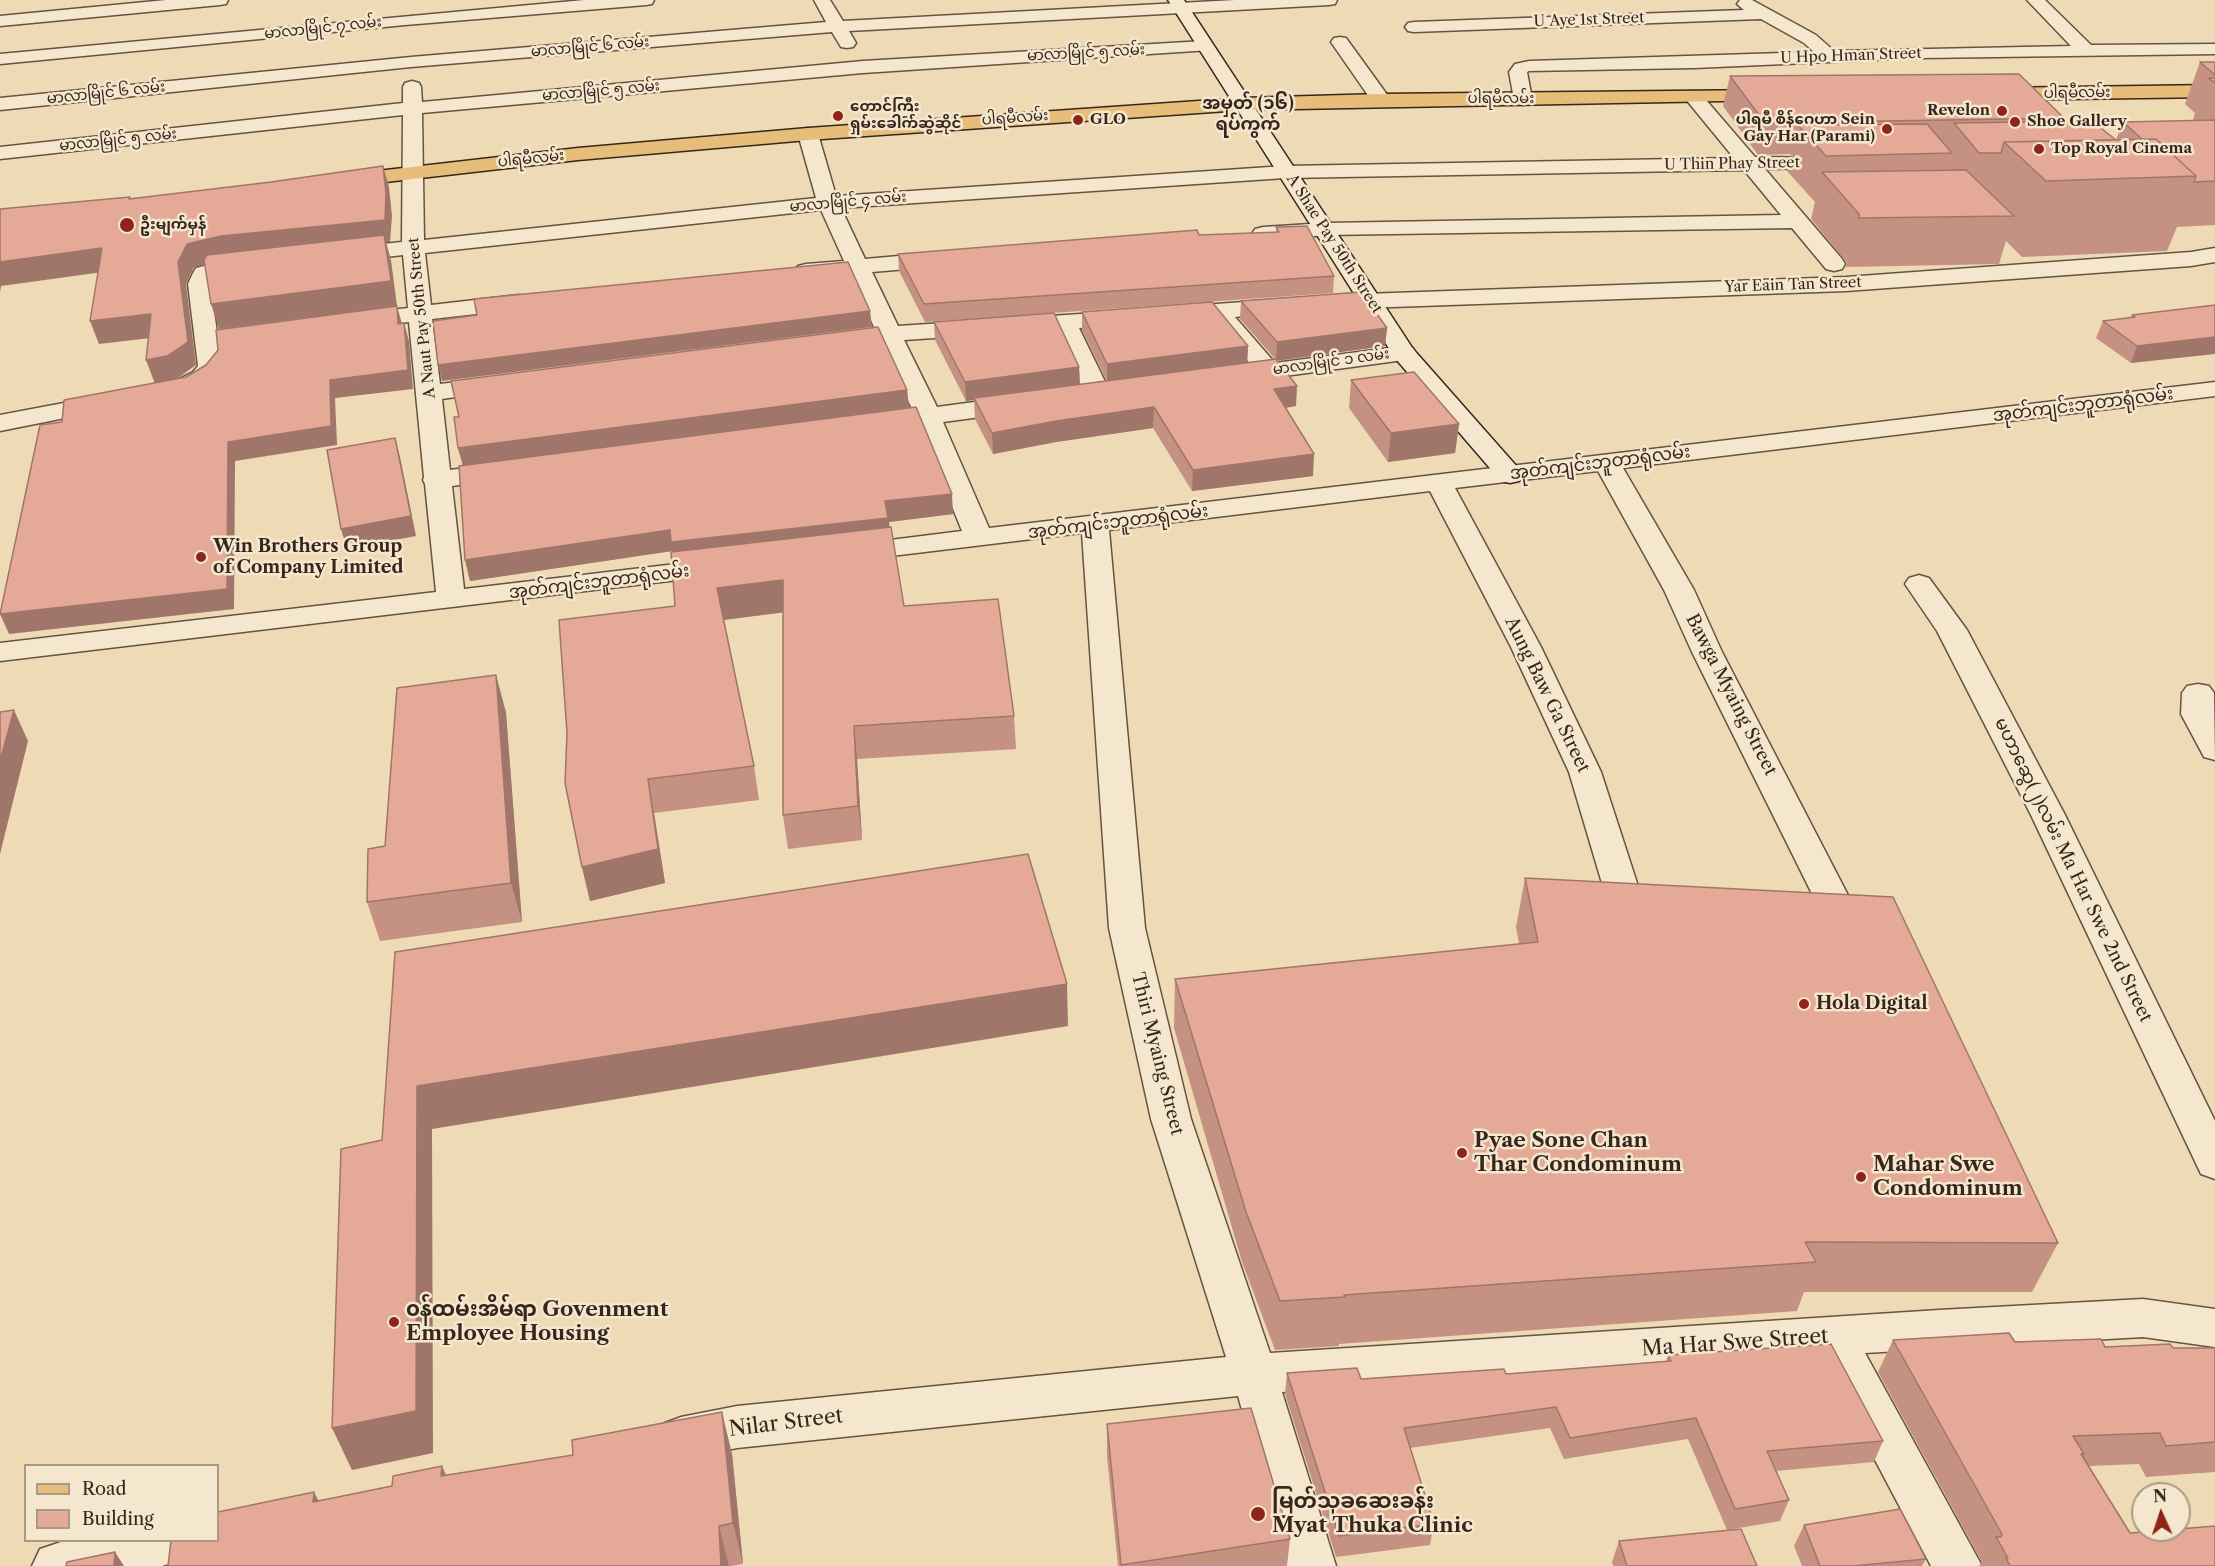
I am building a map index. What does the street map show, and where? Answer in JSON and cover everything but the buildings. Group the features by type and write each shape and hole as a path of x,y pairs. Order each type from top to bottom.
{"main road":[{"name":"ပါရမီလမ်း","path":"1980,94 2215,91"},
{"name":"ပါရမီလမ်း","path":"319,183 578,154 808,134 1242,104 1382,100 1793,96"}],"street":[{"path":"0,21 220,0"},
{"name":"A Naut Pay 50th Street","path":"403,0 414,108 413,248 430,393 436,480 451,599"},
{"name":"မာလာမြိုင် ၇ လမ်း","path":"0,59 405,20 646,0"},
{"path":"822,0 835,27 863,67"},
{"name":"မာလာမြိုင် ၆ လမ်း","path":"0,104 411,62 835,27 1178,4 1329,0"},
{"path":"1739,0 1810,39 1828,56"},
{"path":"2035,0 2087,51"},
{"name":"A Shae Pay 50th Street","path":"1178,4 1286,172 1326,229 1404,353 1510,475"},
{"path":"1529,7 1587,64"},
{"name":"U Aye 1st Street","path":"1414,27 1764,14"},
{"path":"1340,42 1382,100"},
{"name":"မာလာမြိုင် ၅ လမ်း","path":"0,153 414,108 863,67 1204,46"},
{"name":"U Hpo Hman Street","path":"1523,99 1518,72 1524,66 1694,63 1828,56 2215,49"},
{"path":"1694,63 1747,97"},
{"path":"1694,97 1750,163 1801,214 1834,264"},
{"path":"808,134 828,203 928,416 979,538"},
{"name":"U Thin Phay Street","path":"1286,172 1853,162"},
{"name":"မာလာမြိုင် ၄ လမ်း","path":"320,258 828,203 1286,172"},
{"path":"1244,235 1326,229 1801,214"},
{"name":"Yar Eain Tan Street","path":"820,344 891,334 1371,300 1846,284 2191,259 2215,255"},
{"path":"785,273 962,257"},
{"path":"160,393 183,388 201,377 210,367 218,339 199,284 204,273 274,263"},
{"path":"337,323 538,300"},
{"path":"1218,311 1269,371"},
{"path":"1064,322 1098,394"},
{"name":"မာလာမြိုင် ၁ လမ်း","path":"1212,378 1404,353"},
{"path":"430,393 524,381"},
{"name":"အုတ်ကျင်းဘူတာရုံလမ်း","path":"827,556 1607,464 2215,389"},
{"path":"0,423 126,399"},
{"path":"858,425 1041,401"},
{"name":"Bawga Myaing Street","path":"1607,464 1679,590 1707,652 1848,930"},
{"path":"436,480 530,468"},
{"name":"Aung Baw Ga Street","path":"1439,483 1526,647 1585,772 1630,917"},
{"name":"Thiri Myaing Street","path":"1095,524 1127,928 1171,1119 1254,1374 1311,1566"},
{"name":"အုတ်ကျင်းဘူတာရုံလမ်း","path":"10,651 744,565"},
{"name":"မဟာဆွေ(၂)လမ်း Ma Har Swe 2nd Street","path":"1919,584 1952,630 2043,804 2215,1163"},
{"path":"2198,693 2197,714 2215,750"},
{"name":"Ma Har Swe Street","path":"1254,1374 2143,1318 2215,1328"},
{"path":"1832,1336 1957,1566"},
{"name":"Nilar Street","path":"644,1445 737,1427 1254,1374"},
{"path":"57,1566 171,1542"},
{"path":"172,1566 176,1542"}],"place":[{"name":"Revelon","path":"2002,111"},
{"name":"တောင်ကြီး ရှမ်းခေါက်ဆွဲဆိုင်","path":"838,116"},
{"name":"GLO","path":"1078,120"},
{"name":"Shoe Gallery","path":"2015,122"},
{"name":"ပါရမီ စိန်ဂေဟာ Sein Gay Har (Parami)","path":"1887,129"},
{"name":"Top Royal Cinema","path":"2039,149"},
{"name":"ဦးမျက်မှန်","path":"127,225"},
{"name":"Win Brothers Group of Company Limited","path":"201,557"},
{"name":"Hola Digital","path":"1804,1004"},
{"name":"Pyae Sone Chan Thar Condominum","path":"1462,1153"},
{"name":"Mahar Swe Condominum","path":"1861,1177"},
{"name":"၀န်ထမ်းအိမ်ရာ Govenment Employee Housing","path":"394,1322"},
{"name":"မြတ်သုခဆေးခန်း Myat Thuka Clinic","path":"1258,1514"}],"district":[{"name":"အမှတ် (၁၆) ရပ်ကွက်","path":"1248,114"}]}
